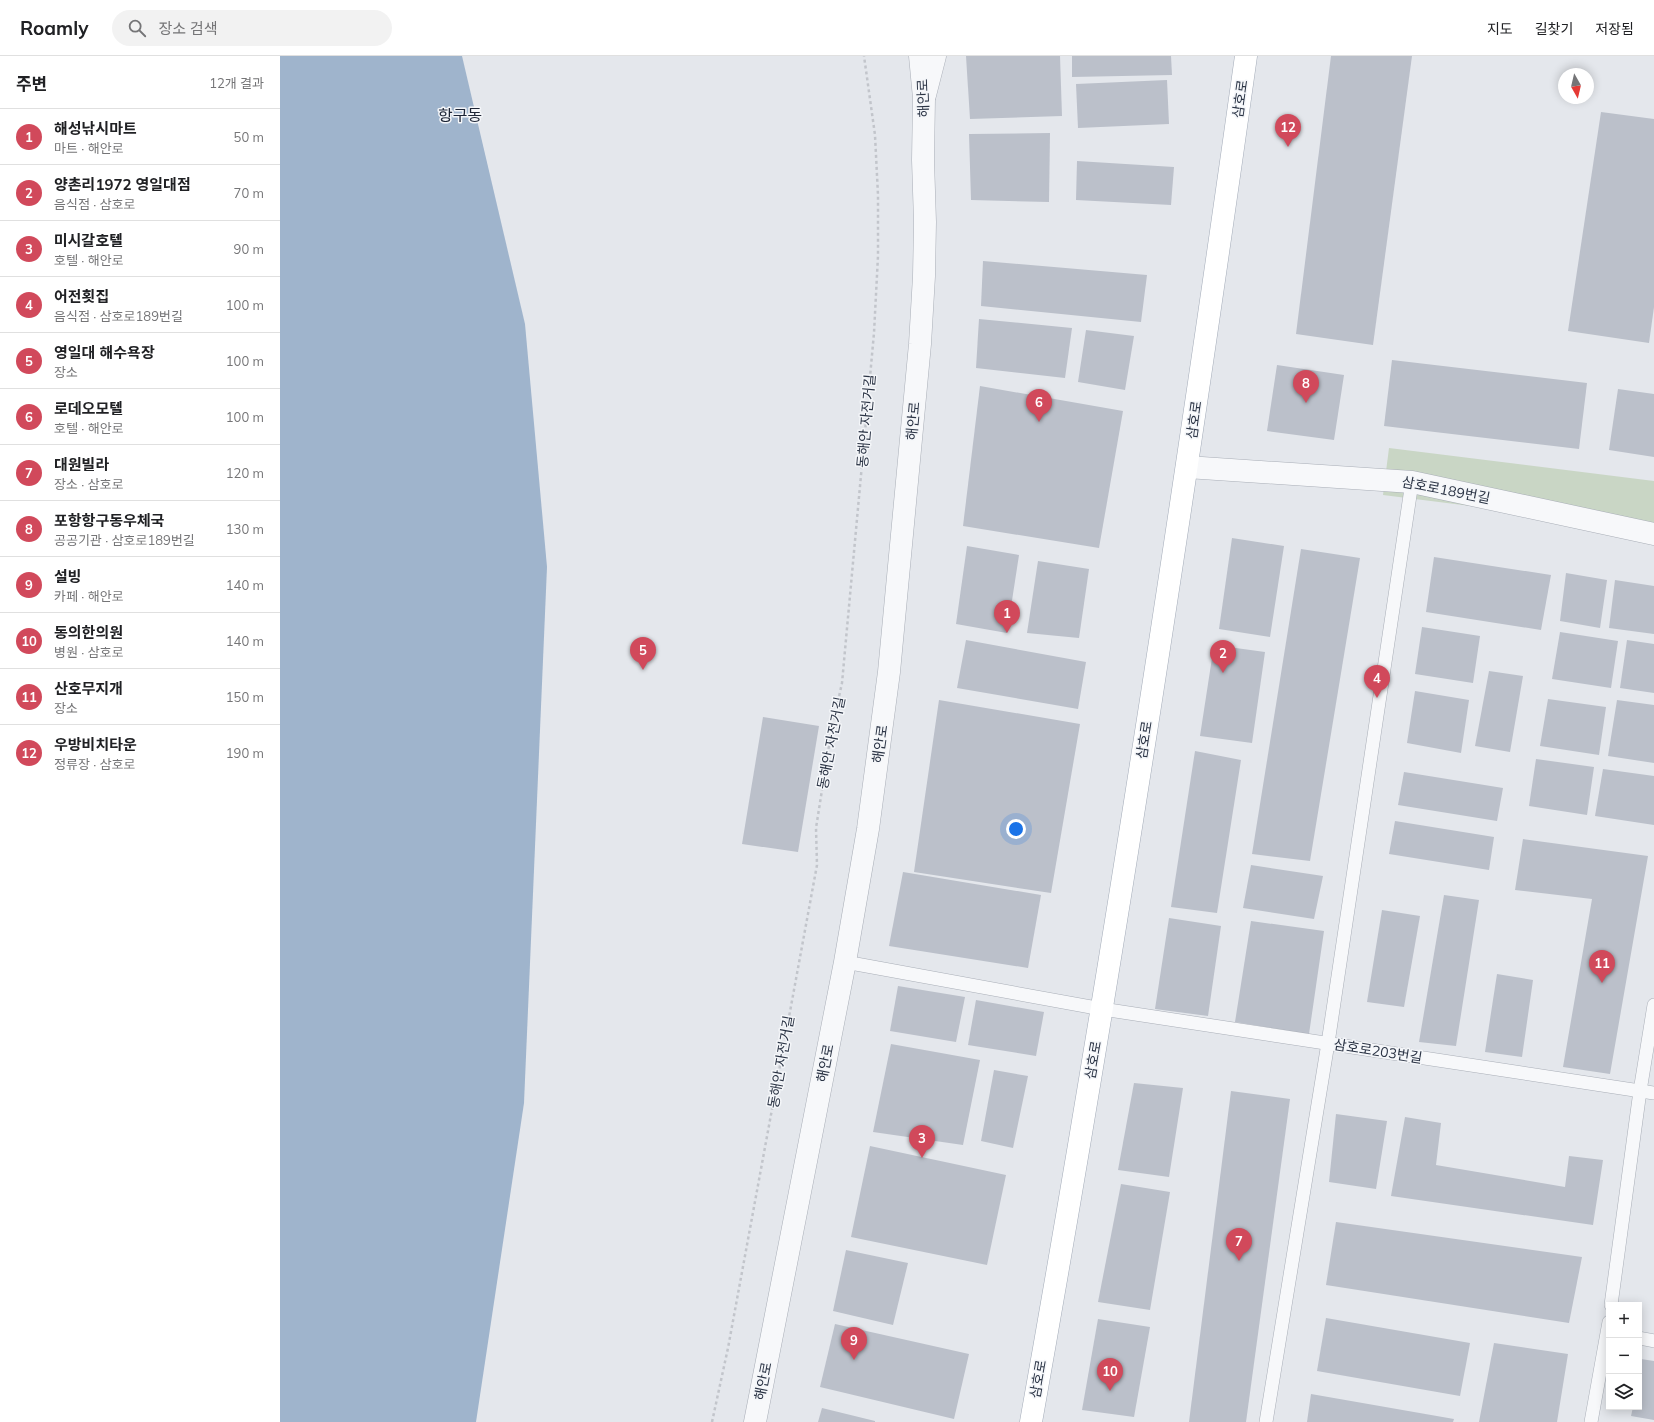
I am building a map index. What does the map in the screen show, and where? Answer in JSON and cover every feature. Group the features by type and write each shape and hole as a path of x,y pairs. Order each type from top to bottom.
{"main road":[{"name":"삼호로","path":"1031,1422 1102,1008 1187,467 1246,56"}],"street":[{"name":"해안로","path":"755,1422 845,962 879,752 898,578 924,276 924,98 920,56"},
{"path":"924,98 935,56"},
{"name":"삼호로189번길","path":"1187,467 1412,482 1654,534"}],"lane":[{"path":"1266,1422 1328,1043 1412,482"},
{"name":"삼호로203번길","path":"845,962 1102,1008 1654,1093"},
{"path":"1611,1302 1640,1091 1654,1005"},
{"path":"1591,1422 1606,1338"},
{"path":"1642,1339 1654,1341"}],"path":[{"name":"동해안 자전거길","path":"712,1422 728,1348 817,865 816,828 831,733 842,684 874,333 878,256 878,195 875,135 864,56"}],"green space":[{"path":"1389,448 1654,481 1654,529 1383,495"}],"water":[{"path":"280,56 462,56 525,324 547,567 524,1103 476,1422 280,1422"}],"building":[{"path":"966,56 1060,56 1062,116 970,119"},
{"path":"1072,56 1171,56 1172,75 1072,77"},
{"path":"1331,56 1412,56 1373,345 1296,334"},
{"path":"1167,80 1169,124 1078,128 1076,84"},
{"path":"1601,112 1654,119 1654,307 1649,343 1568,331"},
{"path":"1050,133 1049,202 971,200 969,134"},
{"path":"1077,161 1174,167 1171,205 1076,200"},
{"path":"983,261 1147,275 1141,322 981,306"},
{"path":"979,319 1072,328 1065,378 976,368"},
{"path":"1086,330 1134,336 1125,390 1078,382"},
{"path":"1392,360 1587,383 1579,449 1384,426"},
{"path":"1277,365 1344,375 1334,440 1267,431"},
{"path":"980,386 1123,411 1099,548 963,526"},
{"path":"1618,389 1654,394 1654,457 1609,450"},
{"path":"1232,538 1284,546 1270,637 1219,629"},
{"path":"967,546 1019,555 1007,633 956,624"},
{"path":"1301,549 1360,558 1310,861 1252,854"},
{"path":"1434,557 1551,575 1541,630 1426,612"},
{"path":"1038,561 1089,569 1079,638 1027,633"},
{"path":"1566,573 1607,580 1600,628 1560,621"},
{"path":"1615,580 1654,586 1654,634 1609,628"},
{"path":"1422,627 1480,636 1473,683 1415,674"},
{"path":"1560,632 1618,641 1611,688 1552,679"},
{"path":"966,640 1086,662 1078,709 957,688"},
{"path":"1627,640 1654,644 1654,693 1620,688"},
{"path":"1214,645 1265,652 1252,743 1200,736"},
{"path":"1489,671 1523,676 1510,752 1475,746"},
{"path":"1415,691 1469,700 1461,753 1407,743"},
{"path":"1548,699 1606,707 1599,755 1540,746"},
{"path":"939,700 1080,724 1051,893 914,872"},
{"path":"1617,700 1654,705 1654,763 1608,756"},
{"path":"763,717 819,726 798,852 742,844"},
{"path":"1195,751 1241,760 1217,913 1171,907"},
{"path":"1536,759 1594,767 1587,815 1529,806"},
{"path":"1603,769 1654,776 1654,825 1595,816"},
{"path":"1404,772 1503,788 1497,821 1398,805"},
{"path":"1395,821 1494,837 1489,870 1389,854"},
{"path":"1523,839 1648,856 1610,1074 1563,1067 1592,899 1515,890"},
{"path":"1251,865 1323,876 1314,919 1243,908"},
{"path":"903,872 1041,895 1028,968 889,946"},
{"path":"1444,895 1479,900 1456,1046 1419,1042"},
{"path":"1382,910 1420,916 1404,1007 1367,1002"},
{"path":"1169,918 1221,926 1208,1016 1155,1009"},
{"path":"1251,921 1324,931 1309,1034 1235,1022"},
{"path":"1497,974 1533,980 1522,1057 1485,1052"},
{"path":"898,986 965,997 956,1042 890,1031"},
{"path":"976,1000 1044,1012 1036,1056 968,1045"},
{"path":"891,1044 980,1060 963,1145 873,1132"},
{"path":"994,1070 1028,1076 1013,1148 981,1141"},
{"path":"1134,1083 1183,1088 1169,1177 1118,1170"},
{"path":"1231,1091 1290,1099 1246,1422 1189,1422"},
{"path":"1336,1114 1387,1121 1376,1189 1329,1182"},
{"path":"1405,1117 1441,1123 1436,1165 1565,1187 1569,1156 1603,1160 1593,1225 1391,1196"},
{"path":"870,1146 1006,1175 987,1265 851,1237"},
{"path":"1121,1184 1170,1192 1150,1310 1098,1302"},
{"path":"1336,1222 1582,1257 1569,1323 1326,1285"},
{"path":"846,1250 908,1263 893,1325 833,1311"},
{"path":"1326,1318 1470,1343 1460,1396 1317,1371"},
{"path":"1098,1319 1150,1327 1134,1417 1082,1410"},
{"path":"835,1324 969,1354 954,1419 820,1387"},
{"path":"1494,1343 1568,1354 1557,1422 1479,1422"},
{"path":"1642,1359 1654,1361 1654,1420 1631,1416 1632,1410 1642,1410"},
{"path":"1311,1394 1454,1419 1453,1422 1307,1422"},
{"path":"822,1408 875,1421 875,1422 818,1422"}],"place":[{"name":"우방비치타운","path":"1288,147"},
{"name":"포항항구동우체국","path":"1306,403"},
{"name":"로데오모텔","path":"1039,422"},
{"name":"해성낚시마트","path":"1007,633"},
{"name":"영일대 해수욕장","path":"643,670"},
{"name":"양촌리1972 영일대점","path":"1223,673"},
{"name":"어전횟집","path":"1377,698"},
{"name":"산호무지개","path":"1602,983"},
{"name":"미시갈호텔","path":"922,1158"},
{"name":"대원빌라","path":"1239,1261"},
{"name":"설빙","path":"854,1360"},
{"name":"동의한의원","path":"1110,1391"}],"district":[{"name":"항구동","path":"460,115"}]}
